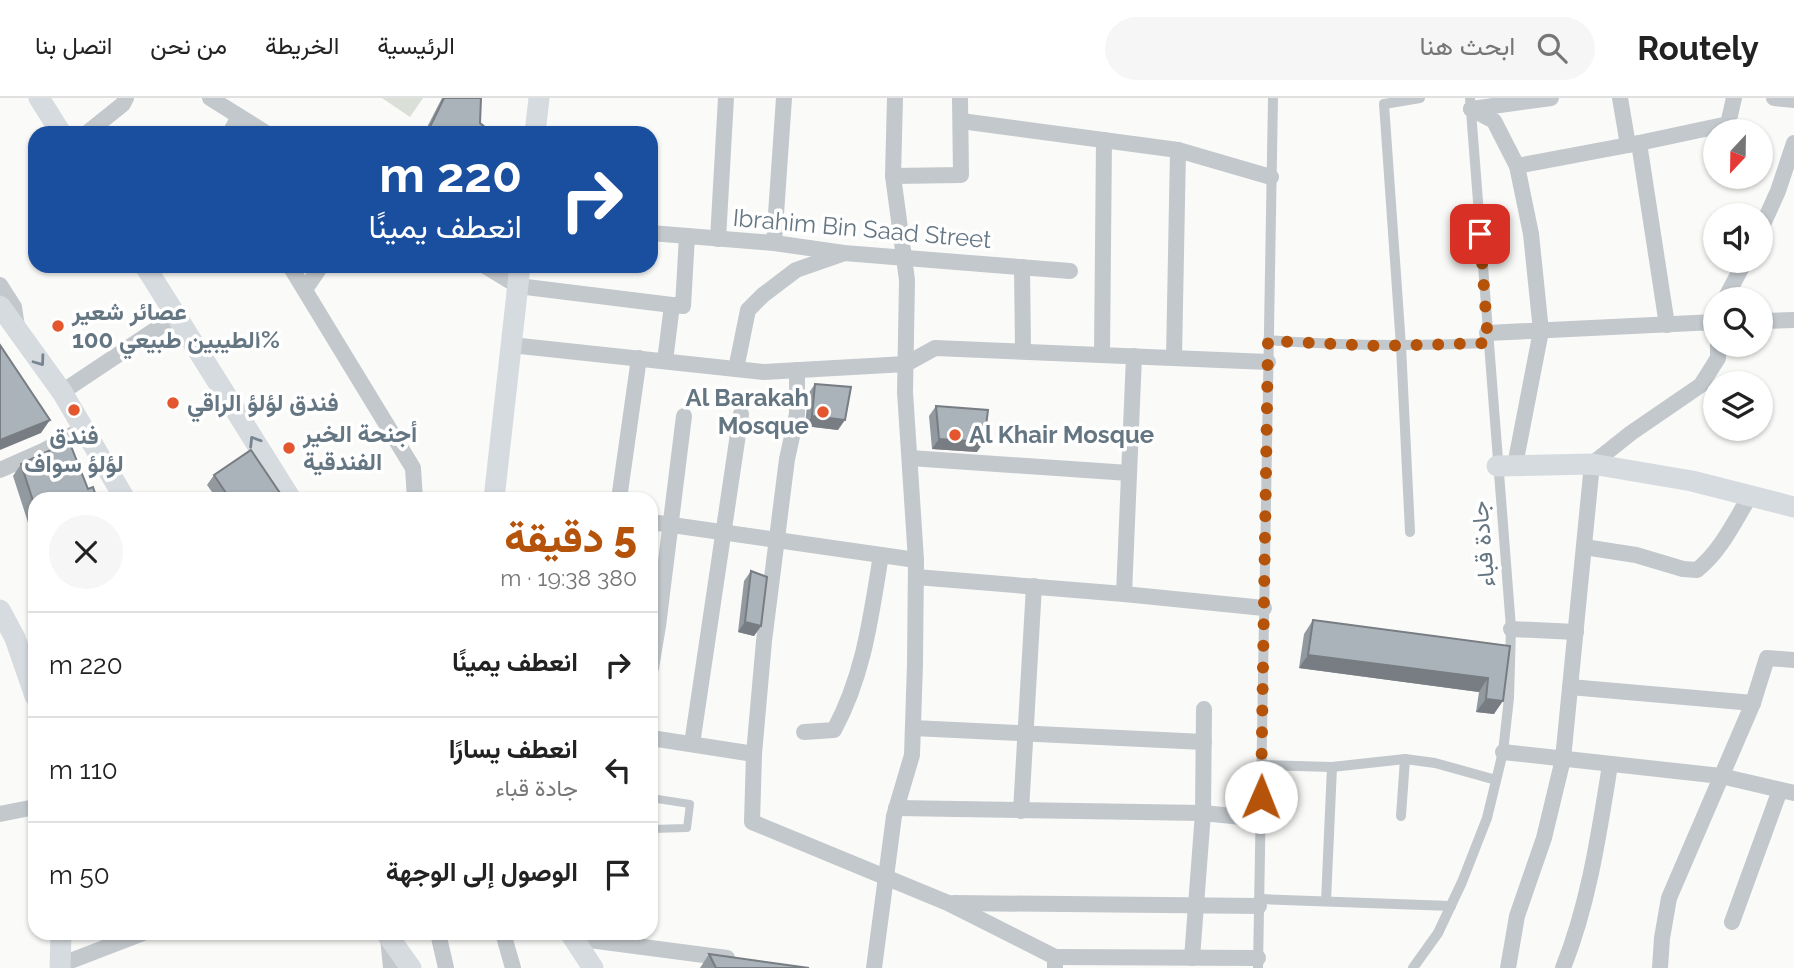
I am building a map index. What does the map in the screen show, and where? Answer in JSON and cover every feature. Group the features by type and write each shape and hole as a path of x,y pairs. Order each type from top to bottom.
{"main road":[{"path":"38,98 56,126"},
{"path":"536,126 539,98"},
{"path":"149,273 287,492"},
{"path":"495,492 519,276"},
{"path":"0,306 62,392 121,492"},
{"path":"1506,466 1592,464 1692,481 1794,507"},
{"path":"0,610 15,638 28,676"},
{"path":"60,967 61,940"},
{"path":"390,940 411,968"},
{"path":"575,940 593,968"}],"street":[{"path":"96,126 123,104 126,98"},
{"path":"210,98 254,126"},
{"path":"718,239 726,98"},
{"path":"774,243 784,98"},
{"path":"874,968 897,808 912,755 916,560 905,392 907,280 893,176 895,98"},
{"path":"893,176 961,175 960,98"},
{"path":"797,370 797,414 788,459 764,641 751,822 948,903 1055,963 1128,963 1192,958 1258,963 1273,98"},
{"path":"1410,532 1401,346 1384,104 1420,98"},
{"path":"1470,104 1551,98"},
{"path":"1620,98 1633,144 1667,325"},
{"path":"1517,166 1727,124 1734,98"},
{"path":"1774,98 1794,100"},
{"path":"1470,104 1494,121 1517,166 1531,234 1541,331 1506,466"},
{"name":"جادة قباء","path":"1413,968 1438,933 1487,818 1503,752 1509,698 1511,629 1506,466 1488,338 1470,104"},
{"path":"234,126 239,117"},
{"path":"961,121 1178,150 1271,177"},
{"path":"1102,354 1104,140"},
{"path":"1773,203 1794,143"},
{"path":"1174,358 1178,150"},
{"name":"Ibrahim Bin Saad Street","path":"658,234 774,243 844,253 1070,271"},
{"path":"519,276 683,306 687,236"},
{"path":"736,369 748,310 796,270 844,253"},
{"path":"1022,267 1023,350"},
{"path":"295,273 413,468 415,492"},
{"path":"306,289 316,273"},
{"path":"0,285 15,307 17,329"},
{"path":"665,361 672,305"},
{"path":"62,392 176,316"},
{"path":"1773,321 1794,320"},
{"path":"1268,341 1338,346 1401,346 1541,331 1703,323"},
{"path":"511,345 764,372 906,363 935,348 1268,362"},
{"path":"1124,594 1133,356"},
{"path":"1508,968 1517,916 1544,838 1563,759 1592,464 1630,433 1701,385 1718,357"},
{"path":"620,492 639,358"},
{"path":"692,744 741,414"},
{"path":"658,615 684,416"},
{"path":"0,470 45,450 84,428"},
{"path":"910,458 1129,473"},
{"path":"1584,547 1636,555 1683,569 1696,570 1720,547 1749,496"},
{"path":"658,523 916,560"},
{"path":"804,733 834,730 849,703 864,656 881,555"},
{"path":"916,578 1034,586 1264,608"},
{"path":"1021,811 1034,586"},
{"path":"1511,629 1576,632"},
{"path":"1660,968 1669,898 1753,703 1767,658 1794,660"},
{"path":"1570,687 1753,703"},
{"path":"1192,958 1203,813 1203,709"},
{"path":"912,728 1204,742"},
{"path":"658,739 754,754"},
{"path":"1503,752 1721,776 1787,791 1732,922"},
{"path":"1262,765 1332,767 1405,758 1435,762 1496,780"},
{"path":"1401,816 1405,758"},
{"path":"1563,968 1578,930 1598,838 1610,765"},
{"path":"1326,901 1332,767"},
{"path":"0,814 28,808"},
{"path":"897,808 1203,813 1261,819"},
{"path":"948,903 1197,905 1326,901 1451,906"},
{"path":"60,967 126,940"},
{"path":"387,940 391,968"},
{"path":"440,940 446,968"},
{"path":"505,940 513,968"},
{"path":"606,940 748,961"}],"lane":[{"path":"658,799 690,804 687,828 658,829"}],"shaded area":[{"path":"382,98 423,98 410,117"}],"building":[{"path":"444,98 481,98 480,123 484,126 430,126"},
{"path":"0,345 50,420 0,440"},
{"path":"815,384 851,387 845,420 812,416"},
{"path":"936,406 988,410 984,442 939,439"},
{"path":"69,441 88,489 93,487 95,492 30,492 21,464"},
{"path":"251,450 279,492 225,492 214,475"},
{"path":"751,571 767,577 761,626 745,622"},
{"path":"1313,620 1510,646 1503,701 1486,699 1488,678 1308,655"},
{"path":"709,954 809,968 716,968"}],"place":[{"name":"عصائر شعير الطيبين طبيعي 100%","path":"58,326"},
{"name":"فندق لؤلؤ الراقي","path":"173,403"},
{"name":"فندق لؤلؤ سواف","path":"74,410"},
{"name":"Al Barakah Mosque","path":"823,412"},
{"name":"Al Khair Mosque","path":"955,435"},
{"name":"أجنحة الخير الفندقية","path":"289,448"}],"route":[{"path":"1261,797 1268,341 1338,346 1488,343 1480,234"}]}
